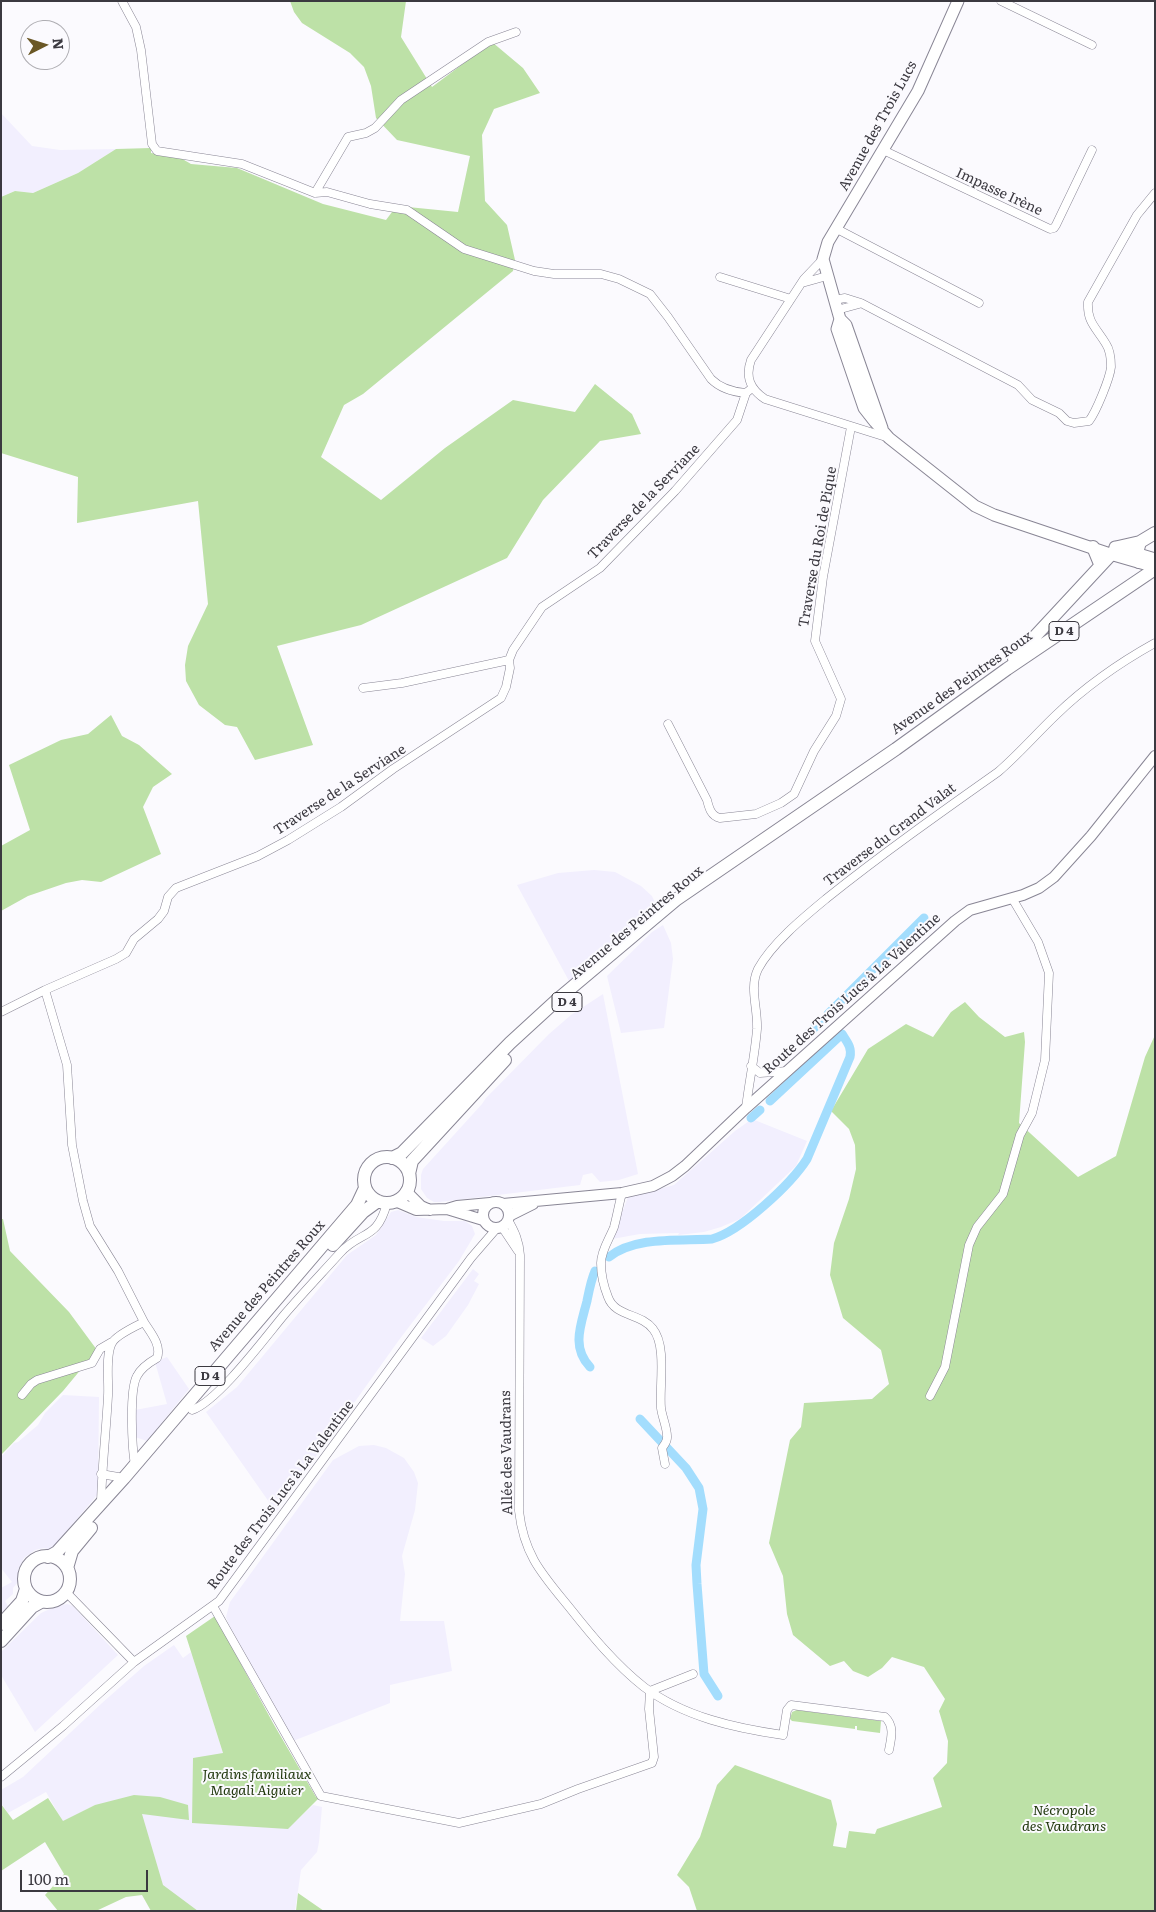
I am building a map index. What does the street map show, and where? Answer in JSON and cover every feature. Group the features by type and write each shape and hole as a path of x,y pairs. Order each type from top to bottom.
{"main road":[{"name":"Avenue des Trois Lucs","path":"825,268 829,262 835,233 918,91 958,1"},
{"path":"825,268 837,309 846,326 882,428 889,438 975,506 994,515 1093,547 1147,560"},
{"path":"1147,560 1155,533"},
{"path":"1093,547 1100,564"},
{"path":"1114,551 1147,560"},
{"path":"1007,669 1016,656 1114,551"},
{"name":"Avenue des Peintres Roux","path":"392,1158 402,1153 510,1043 558,999 677,899 896,749 1007,669 1121,593 1147,560"},
{"name":"Avenue des Peintres Roux","path":"409,1174 412,1161 515,1048 630,946 747,850"},
{"path":"380,1158 392,1158 399,1161 409,1174 406,1192 387,1202 370,1196 365,1188 364,1176 370,1165 380,1158"},
{"name":"Avenue des Peintres Roux","path":"48,1557 57,1552 124,1478 357,1205 365,1188"},
{"name":"Avenue des Peintres Roux","path":"67,1568 72,1551 84,1536 335,1242 363,1212 387,1202"},
{"path":"1,1624 22,1601 26,1589 26,1573 30,1564 37,1559 48,1557 61,1562 67,1568 69,1576 66,1592 59,1598 51,1602 41,1602 32,1597 26,1589"},
{"path":"1,1641 32,1607 41,1602"}],"street":[{"path":"122,1 132,20 141,50 154,149 190,157 242,164 315,193 327,192 370,204 407,210 464,249 534,271 554,274 602,274 620,279 650,294 711,380 718,386 737,392 749,390 765,399 889,438"},
{"path":"1001,1 1092,45"},
{"path":"315,193 348,137 366,133 376,128 401,100 488,42 516,32"},
{"name":"Impasse Irène","path":"883,150 1050,229 1056,225 1092,150"},
{"path":"837,309 861,303 1018,384 1032,400 1059,413 1067,420 1074,423 1089,421 1094,414 1111,368 1107,345 1092,325 1088,314 1088,302 1137,215 1155,193"},
{"path":"835,233 979,303"},
{"path":"802,283 825,268"},
{"name":"Avenue des Trois Lucs","path":"749,390 748,369 751,360 802,283 825,268"},
{"path":"720,277 792,299"},
{"name":"Traverse de la Serviane","path":"1,1012 126,953 134,939 158,919 164,911 168,897 176,888 258,856 288,840 342,807 393,769 497,701 504,694 510,668 509,660 513,650 542,607 600,568 676,491 737,420 749,390"},
{"name":"Traverse du Roi de Pique","path":"668,724 707,800 709,809 715,817 756,814 781,803 794,794 814,751 836,716 841,699 838,688 815,641 823,577 852,427"},
{"name":"Traverse du Grand Valat","path":"746,1108 757,1030 757,1011 753,987 758,969 778,942 807,914 863,869 998,772 1057,714 1089,686 1126,660 1155,643"},
{"path":"363,688 402,683 509,660"},
{"name":"Route des Trois Lucs à La Valentine","path":"504,1204 622,1193 653,1186 672,1176 955,921 970,910 1039,888 1054,876 1091,836 1155,756"},
{"path":"930,1396 946,1367 969,1245 977,1227 1003,1194 1020,1136 1032,1113 1045,1060 1049,973 1038,942 1012,898"},
{"path":"45,990 67,1065 72,1145 90,1226 118,1271 144,1322 156,1340 159,1354 157,1358 138,1374 134,1387 133,1450 135,1465"},
{"path":"751,1066 760,1073 788,1072"},
{"path":"406,1192 421,1206 431,1210"},
{"path":"622,1193 613,1227 602,1256 603,1276 608,1298 614,1308 646,1322 657,1335 661,1357 662,1421 668,1436 665,1444 665,1464"},
{"path":"387,1202 416,1210 447,1209 457,1206 500,1202 507,1207 504,1223 489,1226 483,1220 447,1209"},
{"name":"Avenue des Peintres Roux","path":"192,1410 207,1403 346,1247 374,1230 381,1222 387,1202"},
{"name":"Route des Trois Lucs à La Valentine","path":"1,1777 63,1726 134,1662 213,1606 224,1594 472,1258 504,1223 539,1202"},
{"path":"483,1220 483,1210 490,1203"},
{"name":"Allée des Vaudrans","path":"504,1223 520,1255 519,1511 526,1545 540,1572 599,1645 628,1674 650,1691 692,1712 722,1724 783,1735 787,1710 791,1705 886,1717 892,1734 889,1750"},
{"path":"22,1395 31,1384 38,1380 92,1363 100,1349 144,1322"},
{"path":"101,1503 101,1474 108,1398 108,1360 112,1342"},
{"path":"101,1474 124,1478"},
{"path":"66,1592 134,1662"},
{"path":"213,1606 318,1793 324,1797 459,1823 541,1804 652,1763 650,1691 662,1684 693,1674"}],"shaded area":[{"path":"1,113 32,146 60,150 116,149 78,173 33,193 15,191 1,197"},
{"path":"594,870 615,872 641,886 652,896 658,909 597,962 569,981 517,885 558,873"},
{"path":"663,925 671,943 673,959 664,1028 621,1033 607,976 652,932"},
{"path":"603,994 638,1174 619,1180 600,1182 592,1173 583,1175 580,1185 440,1202 434,1202 427,1198 421,1189 423,1169 486,1098 549,1034 571,1015"},
{"path":"752,1119 807,1141 796,1166 740,1219 704,1232 678,1235 679,1233 640,1234 612,1239 628,1197 674,1185 735,1131"},
{"path":"398,1210 416,1217 444,1221 465,1221 472,1226 475,1234 459,1261 399,1340 276,1512 206,1412 237,1387 347,1255 376,1235 391,1212"},
{"path":"473,1269 479,1274 474,1281 479,1284 468,1305 446,1336 433,1346 421,1338"},
{"path":"167,1357 189,1389 147,1441 135,1437 135,1410 167,1404 155,1362"},
{"path":"63,1395 99,1397 98,1494 51,1550 44,1548 35,1550 24,1558 18,1570 18,1582 13,1588 13,1594 5,1601 8,1606 1,1613 1,1588 12,1582 1,1568 1,1457 14,1443 18,1442 38,1425 45,1413"},
{"path":"374,1445 386,1448 404,1458 414,1472 418,1483 415,1510 402,1556 405,1574 400,1621 444,1621 452,1671 390,1685 390,1703 293,1741 229,1625 226,1617 230,1602 333,1460 359,1446"},
{"path":"67,1604 73,1606 118,1655 35,1732 1,1675 1,1652 41,1613"},
{"path":"174,1645 183,1658 191,1652 223,1753 287,1829 313,1805 322,1807 317,1852 301,1870 295,1911 198,1911 160,1908 95,1805 63,1822 46,1792 8,1813 1,1803 1,1790 23,1777 144,1666"}],"green space":[{"path":"290,1 406,1 401,37 432,87 492,42 523,68 540,93 494,109 482,135 485,201 507,225 515,260 513,271 363,394 344,405 321,457 381,500 445,448 513,400 575,412 595,384 632,414 641,434 600,441 543,500 507,558 361,625 277,646 313,745 255,760 237,727 225,725 199,705 186,681 185,665 188,646 208,604 198,501 77,523 78,477 1,453 1,197 15,191 33,193 78,173 116,149 151,148 151,153 179,157 191,164 237,168 323,204 386,220 392,212 396,212 398,206 458,212 470,156 397,140 376,118 371,86 364,67 350,53 302,23 294,12"},
{"path":"111,715 122,736 139,745 172,774 153,787 143,807 161,854 101,882 82,880 66,883 28,896 1,911 1,846 30,830 9,765 61,740 88,734"},
{"name":"Nécropole des Vaudrans","path":"965,1002 979,1017 1005,1037 1024,1032 1025,1042 1019,1123 1078,1177 1116,1156 1145,1057 1155,1035 1155,1911 697,1911 689,1887 677,1875 700,1837 717,1785 735,1765 831,1800 837,1824 833,1846 846,1848 849,1831 875,1834 877,1829 942,1807 933,1778 947,1763 948,1741 939,1711 945,1699 924,1667 892,1657 882,1668 868,1677 853,1671 844,1661 830,1666 793,1635 787,1614 783,1576 769,1543 790,1440 801,1427 804,1403 872,1399 889,1384 881,1350 843,1318 830,1275 834,1243 849,1199 856,1169 855,1145 849,1129 831,1111 868,1049 906,1024 933,1037 951,1012"},
{"path":"1,1219 3,1219 10,1251 69,1312 97,1350 63,1391 1,1455"},
{"name":"Jardins familiaux Magali Aiguier","path":"215,1616 273,1723 316,1797 319,1798 288,1829 192,1823 193,1758 223,1753 186,1636"},
{"path":"797,1710 881,1721 880,1733 857,1730 857,1726 855,1726 855,1729 792,1721 790,1719 792,1712"},
{"path":"134,1795 160,1797 188,1805 189,1820 142,1814 163,1885 198,1911 151,1911 142,1895 126,1897 96,1911 58,1911 45,1895 64,1874 45,1842 1,1871 1,1804 13,1820 48,1798 63,1821 95,1805"},
{"path":"298,1893 324,1911 296,1911"}],"waterway":[{"path":"828,1014 924,918"},
{"path":"804,1038 821,1021"},
{"path":"609,1257 620,1250 645,1243 712,1239 737,1227 778,1193 807,1159 850,1057 850,1047 842,1034 770,1101"},
{"path":"751,1118 760,1110"},
{"path":"590,1367 581,1352 579,1335 595,1271"},
{"path":"640,1419 686,1468 699,1488 703,1509 696,1565 704,1674 718,1696"}]}
